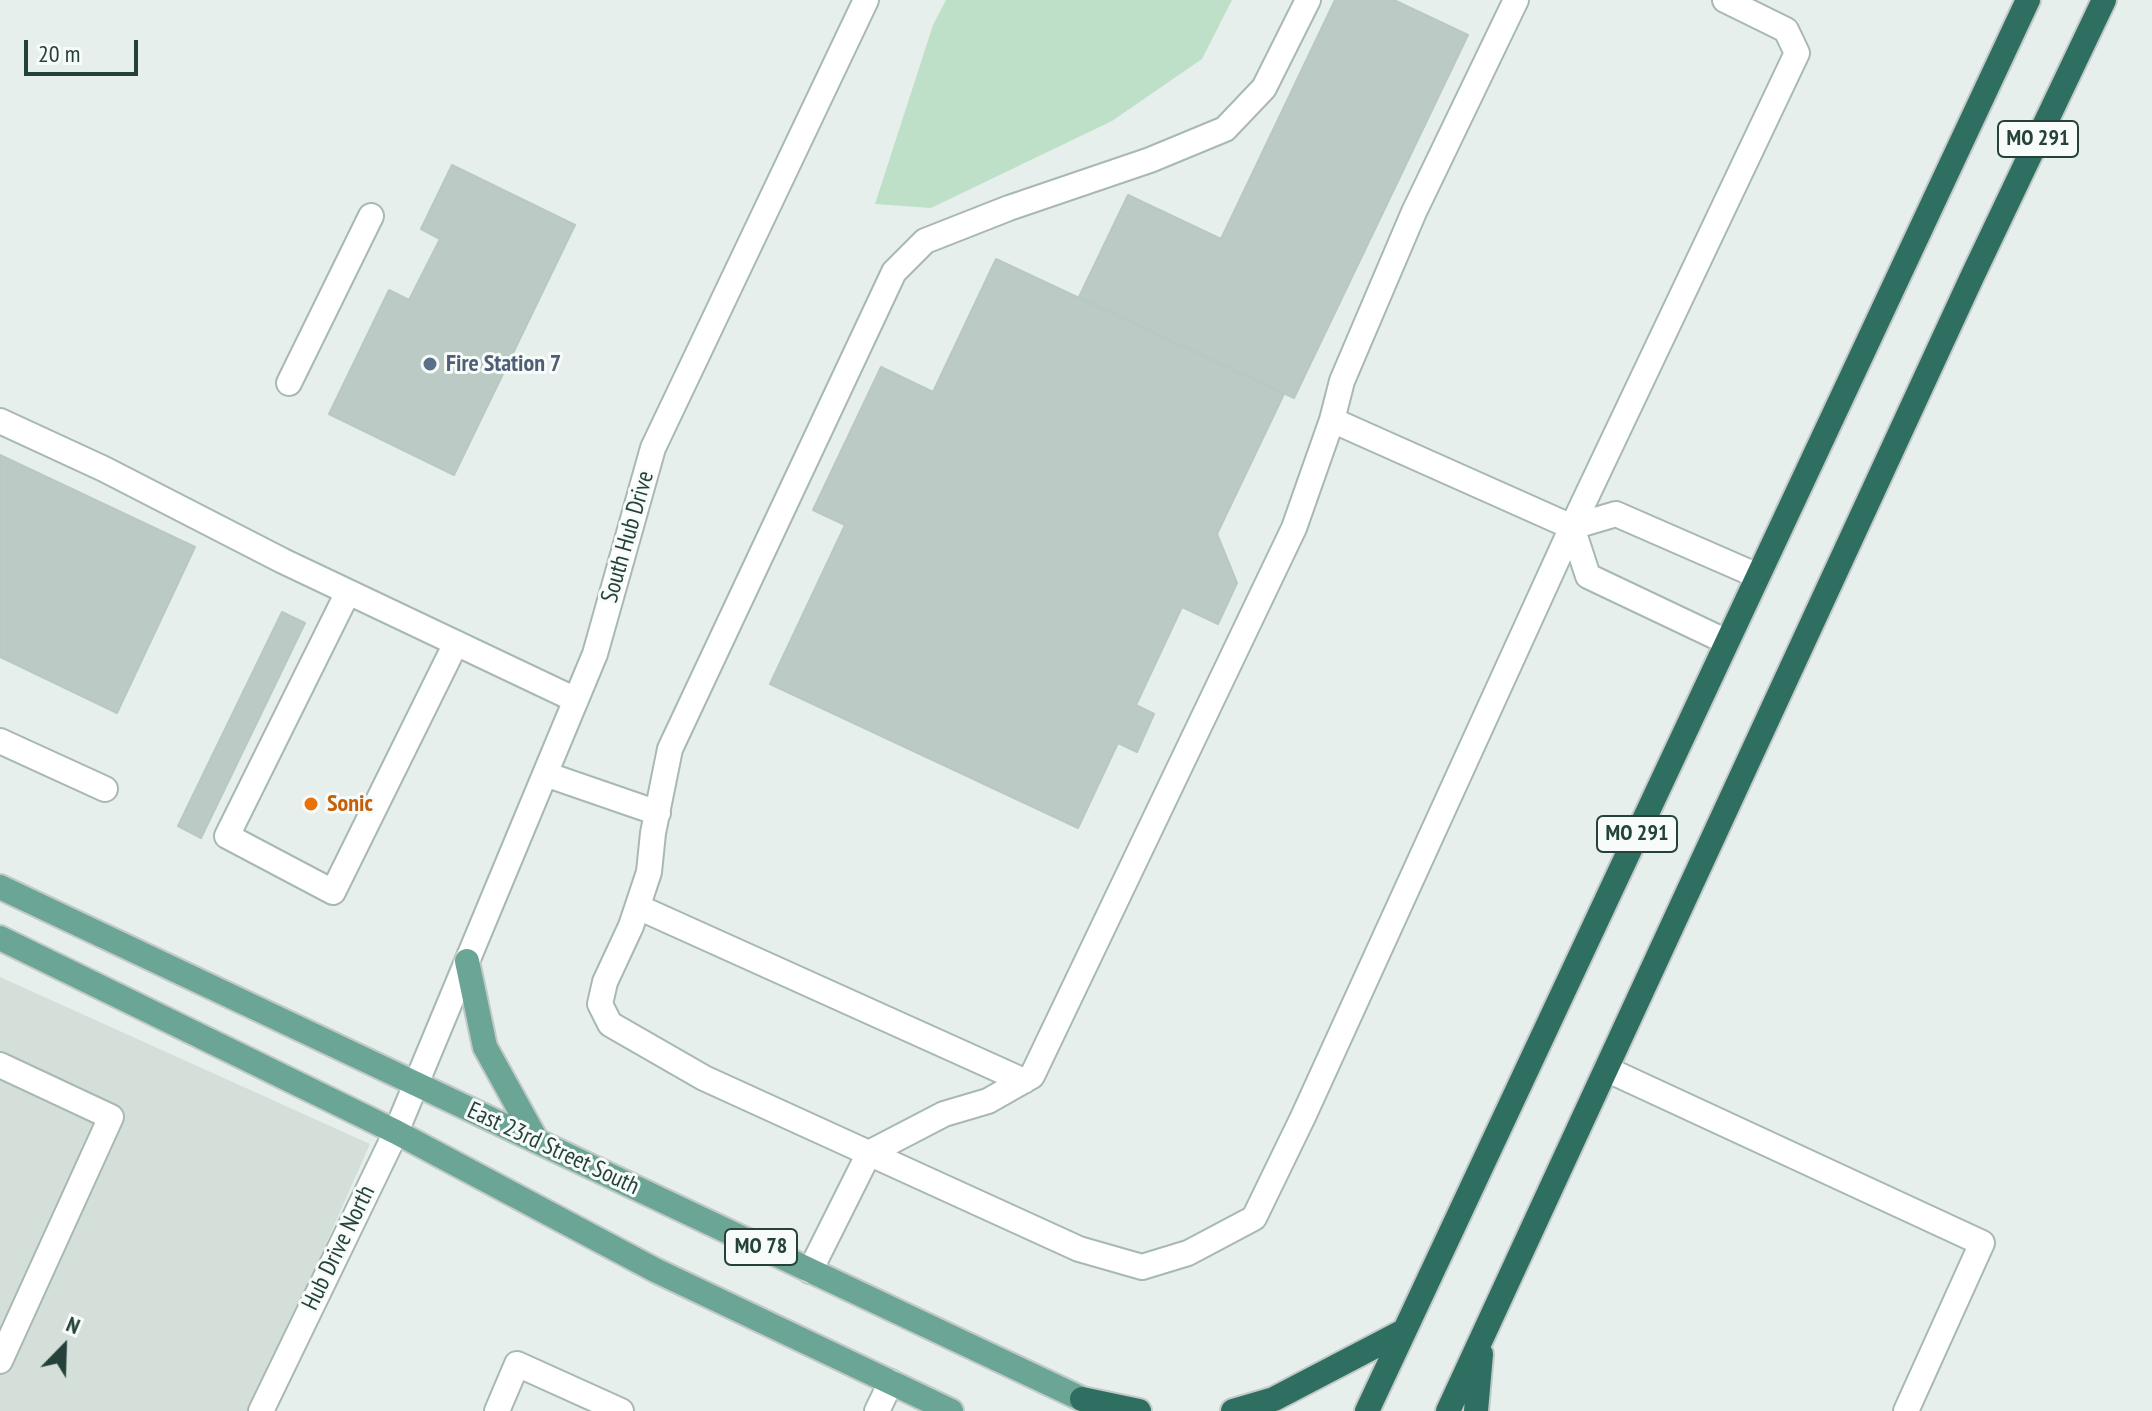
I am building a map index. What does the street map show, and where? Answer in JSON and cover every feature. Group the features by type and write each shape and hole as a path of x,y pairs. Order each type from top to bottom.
{"highway":[{"name":"MO 291","path":"1367,1411 2028,0"},
{"name":"MO 291","path":"1448,1411 1965,292 2104,0"},
{"path":"1233,1411 1274,1399 1404,1331"},
{"path":"1476,1411 1483,1335"},
{"path":"1082,1399 1139,1411"}],"main road":[{"name":"East 23rd Street South","path":"0,887 1107,1411"},
{"name":"MO 78","path":"0,938 396,1132 655,1270 951,1411"},
{"path":"467,961 485,1047 537,1141"}],"street":[{"name":"South Hub Drive","path":"415,1084 595,654 653,448 866,0"},
{"path":"1308,0 1264,88 1225,129 1150,160 1009,208 925,241 894,272 670,749 649,872 638,907 605,982 600,1004 610,1024 704,1078 1079,1249 1142,1267 1188,1253 1254,1218 1572,527 1797,53 1786,30 1725,0"},
{"path":"810,1271 869,1153 944,1114 988,1101 1032,1076 1294,528 1332,420 1342,381 1414,212 1516,0"},
{"path":"289,383 371,216"},
{"path":"1332,420 1572,527 1616,514 1758,576"},
{"path":"0,421 576,700"},
{"path":"1572,527 1588,576 1727,642"},
{"path":"348,592 227,836 333,892 456,643"},
{"path":"0,741 105,789"},
{"path":"545,774 658,813"},
{"path":"638,907 1024,1081"},
{"path":"0,1065 111,1117 0,1361"},
{"path":"1606,1069 1982,1243 1906,1411"},
{"name":"Hub Drive North","path":"261,1411 396,1132 415,1084"},
{"path":"497,1411 517,1364 590,1404 621,1411"},
{"path":"877,1411 891,1382"}],"shaded area":[{"path":"0,977 370,1144 252,1411 0,1411"}],"green space":[{"path":"946,0 1232,0 1202,59 1112,121 931,208 875,204 933,25"}],"building":[{"path":"1335,0 1394,0 1468,35 1294,398 1079,297 1128,195 1221,239"},
{"name":"Fire Station 7","path":"452,165 575,225 454,475 329,414 389,290 409,300 440,239 421,229"},
{"path":"996,259 1284,394 1217,534 1237,583 1218,624 1182,607 1136,705 1154,714 1137,752 1118,743 1078,828 770,684 845,525 813,510 881,367 933,392"},
{"path":"0,455 195,547 117,713 0,657"},
{"path":"282,612 305,623 201,838 178,826"}],"place":[{"name":"Fire Station 7","path":"430,364"},
{"name":"Sonic","path":"311,804"}]}
